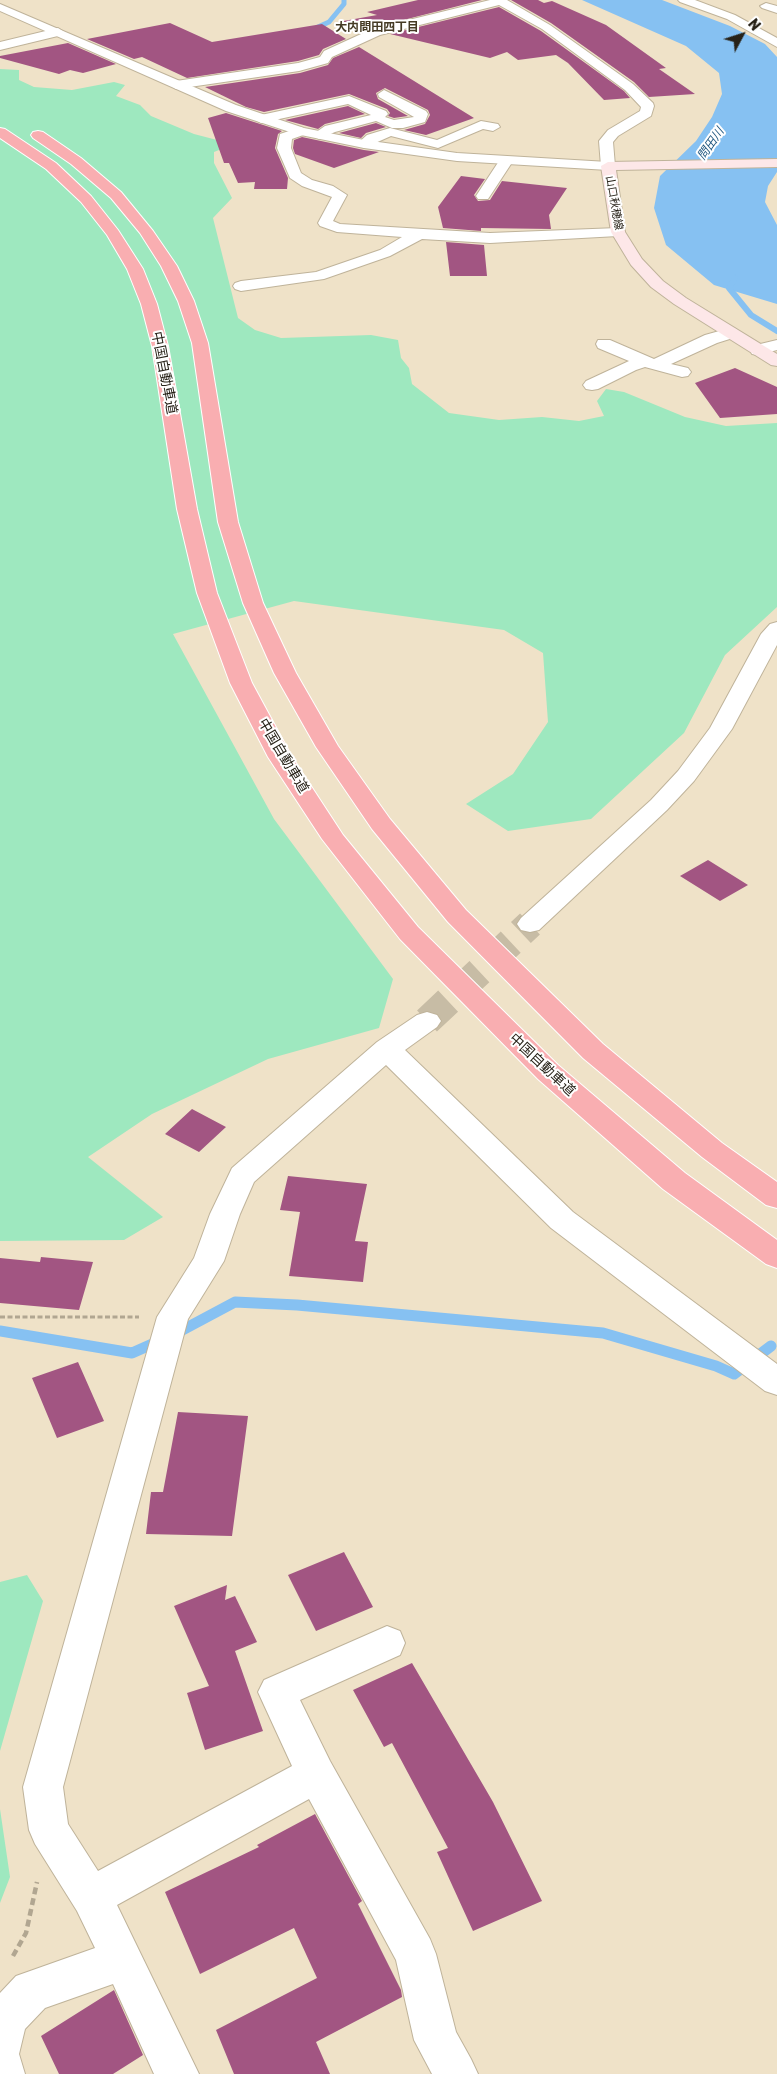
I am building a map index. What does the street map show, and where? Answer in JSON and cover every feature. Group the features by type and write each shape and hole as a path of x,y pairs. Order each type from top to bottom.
{"highway":[{"path":"0,114 33,132 76,161 116,195 146,231 169,266 186,301 200,343 228,522 253,603 285,674 327,747 381,824 457,916 593,1051 712,1150 777,1198"},
{"name":"中国自動車道","path":"0,132 51,166 86,199 113,233 135,269 149,304 160,346 187,509 207,592 241,683 280,757 334,840 409,933 475,1002 548,1072 674,1181 777,1256"}],"main road":[{"name":"山口秋穂線","path":"777,162 608,166 618,232 636,262 657,284 730,333 777,361"}],"street":[{"path":"684,0 731,17 777,42"},
{"path":"2,9 176,85 261,119 301,131 364,144 506,161 608,166 606,141 613,133 646,113 648,106 629,87 546,27 500,1 376,32 328,54 324,60 300,67 176,85"},
{"path":"0,46 58,32"},
{"path":"315,92 331,102"},
{"path":"376,117 392,124 403,124 420,118 421,114 384,94"},
{"path":"261,119 331,102 349,100 381,114 330,129 319,135"},
{"path":"364,144 372,138 390,132 438,144 481,125"},
{"path":"301,131 285,137 284,148 295,176 307,184 328,189 340,195 325,223 337,228 490,238 618,232"},
{"path":"484,196 506,161"},
{"path":"241,286 318,276 385,253 419,234"},
{"path":"592,385 630,366 651,363 730,333"},
{"path":"604,344 651,363 682,372"},
{"path":"758,350 777,345"},
{"path":"530,924 659,805 686,776 720,728 775,633"},
{"path":"177,2074 91,1897 49,1830 43,1787 173,1317 209,1261 224,1214 242,1176 387,1049 427,1021"},
{"path":"387,1049 562,1220 777,1382"},
{"path":"387,1644 277,1692 316,1774 416,1954 436,2040 456,2074"},
{"path":"91,1897 316,1774"},
{"path":"0,2046 6,2018 31,1991 123,1960"},
{"path":"0,2061 3,2074"}],"path":[{"path":"0,1317 173,1317"},
{"path":"9,1965 26,1934 49,1830"}],"green space":[{"path":"0,69 19,70 19,80 34,87 72,90 114,82 125,85 116,96 140,105 151,116 229,146 214,152 214,163 232,198 213,218 238,318 255,330 281,338 371,335 398,340 401,358 409,368 412,384 449,413 499,420 542,417 579,421 604,416 597,401 606,389 624,392 685,417 726,426 777,423 777,607 725,655 684,733 591,819 508,831 466,804 513,774 548,722 543,653 504,630 294,601 173,634 274,819 393,979 379,1028 268,1059 152,1114 88,1157 163,1217 124,1240 0,1241"},
{"path":"27,1575 43,1601 0,1751 0,1582"},
{"path":"0,1809 10,1877 0,1903"}],"water":[{"name":"問田川","path":"582,0 662,0 730,26 765,44 777,57 777,172 768,186 765,202 777,225 777,304 714,285 666,245 654,208 660,176 696,141 712,117 722,94 719,73 686,46"}],"building":[{"path":"418,0 482,0 368,29 338,22 377,15 367,12"},
{"path":"511,0 538,0 544,3 552,1 606,25 666,68 659,69 695,94 649,97 634,82 551,23"},
{"path":"499,7 541,31 624,91 630,98 604,100 568,63 556,55 518,60 507,52 490,58 390,34"},
{"path":"170,23 212,42 322,24 346,39 323,49 319,55 298,61 187,78 142,57 134,59 87,39"},
{"path":"68,43 116,64 83,73 70,70 59,74 0,58 0,56"},
{"path":"359,47 474,118 426,135 404,130 425,124 430,115 428,110 385,88 376,93 378,99 408,116 394,118 388,116 390,113 387,109 349,94 264,112 246,107 205,87 300,73 328,65 333,58"},
{"path":"348,106 365,114 325,124 318,129 285,120"},
{"path":"226,113 282,131 278,134 275,148 288,178 287,189 254,189 255,182 238,183 229,163 224,163 208,118"},
{"path":"376,123 386,127 366,133 361,138 339,133"},
{"path":"302,137 379,152 334,168 295,154 293,148 294,140"},
{"path":"461,176 485,179 474,195 478,201 490,200 502,181 567,188 549,215 551,229 481,228 481,231 443,228 438,207"},
{"path":"446,242 484,245 487,276 450,276"},
{"path":"735,368 777,387 777,414 720,418 695,383"},
{"path":"708,860 748,885 720,901 680,876"},
{"path":"192,1109 226,1127 199,1152 165,1134"},
{"path":"288,1176 367,1184 355,1241 368,1242 363,1282 289,1276 300,1212 280,1210"},
{"path":"41,1257 93,1262 79,1310 0,1303 0,1258 40,1262"},
{"path":"78,1362 104,1421 57,1438 32,1378"},
{"path":"178,1412 248,1416 232,1536 146,1534 151,1492 163,1492"},
{"path":"344,1552 373,1607 316,1631 288,1575"},
{"path":"227,1585 225,1600 235,1596 257,1642 235,1651 263,1731 205,1750 187,1693 209,1686 174,1606"},
{"path":"412,1663 493,1802 542,1901 473,1931 437,1852 448,1848 392,1743 384,1747 353,1690"},
{"path":"315,1814 362,1901 358,1904 401,1990 402,1997 316,2042 330,2074 234,2074 216,2030 317,1978 294,1928 200,1974 165,1892 259,1847 257,1845"},
{"path":"114,1990 143,2055 113,2074 59,2074 41,2036"}],"waterway":[{"path":"318,27 329,22 344,4 344,0"},
{"path":"735,278 729,288 751,315 777,331"},
{"path":"175,1334 235,1302 297,1305 603,1333 716,1366 734,1374 771,1346"},
{"path":"0,1331 132,1353 159,1341"}],"tunnel":[{"path":"427,1021 530,924"}],"district":[{"name":"大内問田四丁目","path":"377,28"}]}
